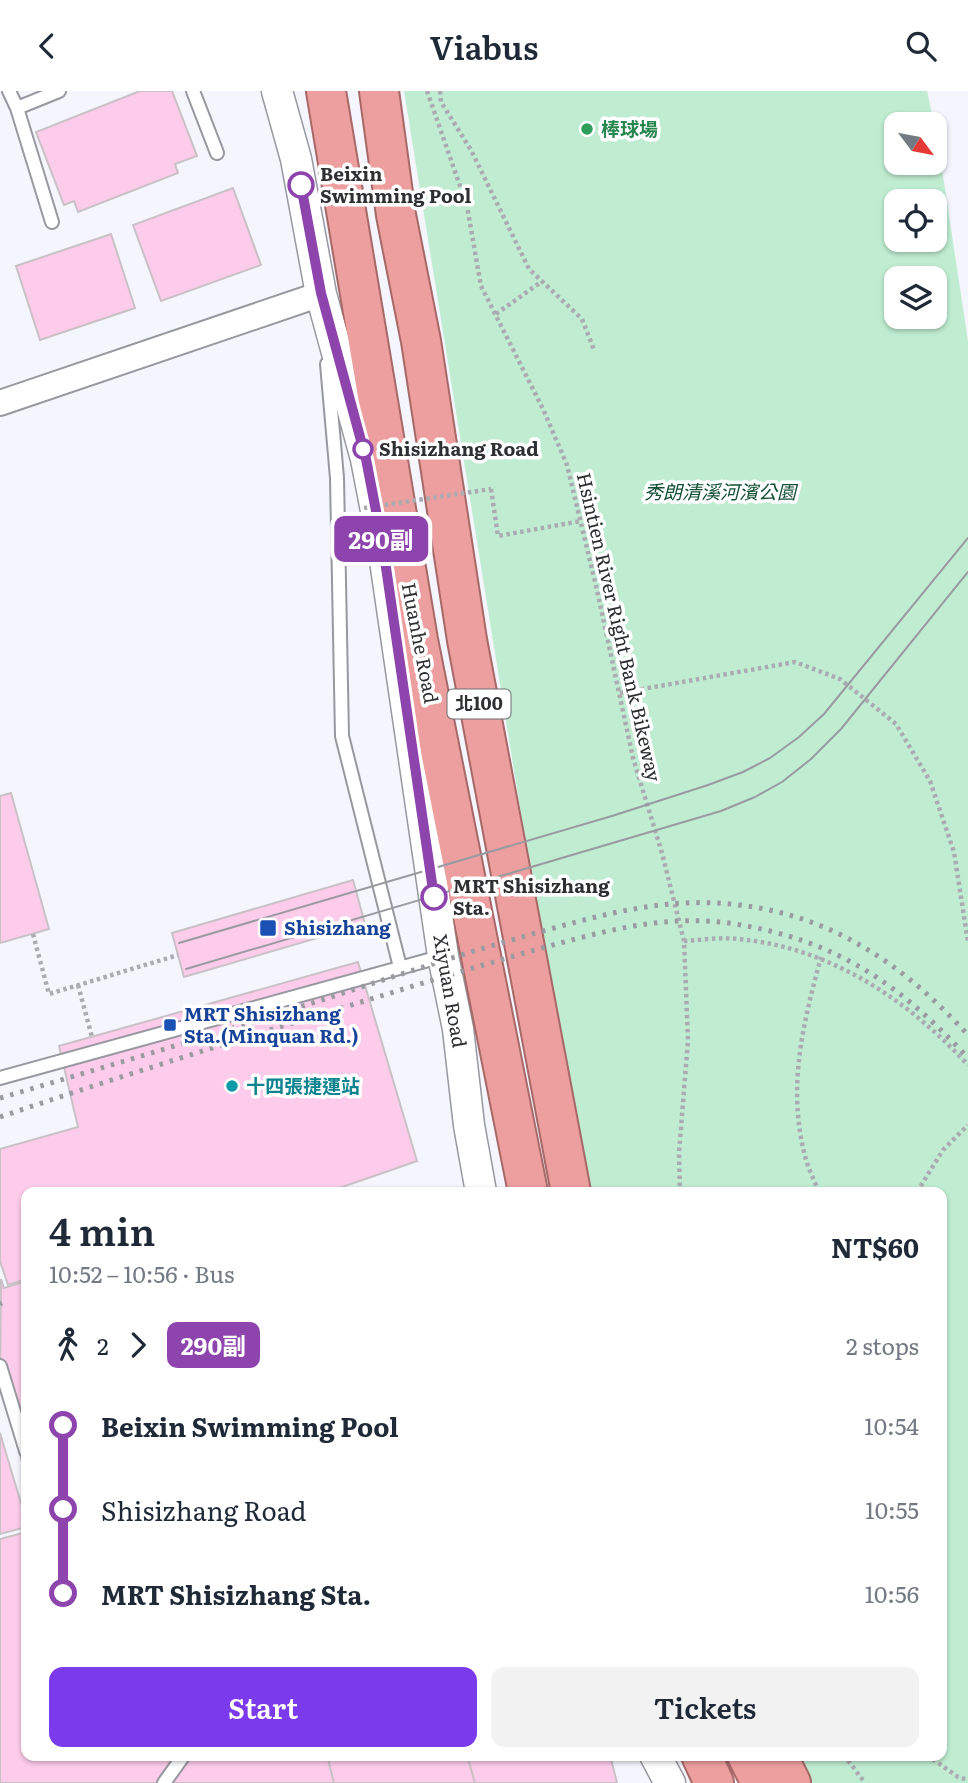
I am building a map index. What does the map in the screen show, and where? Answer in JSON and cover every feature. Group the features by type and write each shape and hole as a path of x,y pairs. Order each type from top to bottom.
{"highway":[{"path":"364,91 396,215"},
{"name":"北100","path":"379,91 396,215 421,341 467,640 570,1187"},
{"name":"Huanhe Road","path":"329,102 418,640 527,1187"},
{"path":"704,1761 714,1783"},
{"path":"750,1761 761,1783"},
{"path":"780,1761 791,1783"}],"street":[{"name":"Xiyuan Road","path":"277,91 296,159 321,293 366,459 380,535 443,956 458,1029 469,1125 480,1187"},
{"path":"0,403 321,293"},
{"path":"658,1761 670,1783"}],"lane":[{"path":"9,91 17,108 52,222"},
{"path":"17,108 60,91"},
{"path":"193,91 217,153"},
{"path":"321,293 337,478 342,736 400,967"},
{"path":"418,640 432,779"},
{"path":"437,821 458,1029"},
{"path":"0,1078 443,956"},
{"path":"0,1366 21,1435"},
{"path":"164,1783 180,1761"}],"path":[{"name":"Hsintien River Right Bank Bikeway","path":"427,91 467,206 481,286 544,409 567,465 633,758 662,853 684,941 688,1040 679,1153 680,1187"},
{"path":"440,91 441,102 471,150 529,269 582,319 594,349"},
{"path":"433,110 441,102"},
{"path":"496,314 541,282"},
{"path":"364,508 491,489 498,536 581,521"},
{"path":"620,693 795,662 841,679 897,723 930,781 954,852 968,942"},
{"path":"33,934 49,994 178,955"},
{"path":"684,941 735,939 776,944 821,957 900,1003 939,1034 968,1065"},
{"path":"817,1187 805,1156 796,1094 803,1022 821,957"},
{"path":"78,985 92,1037"},
{"path":"920,1187 943,1150 968,1125"},
{"path":"848,1761 865,1783"},
{"path":"935,1761 958,1777 968,1780"}],"green space":[{"name":"秀朗清溪河濱公園","path":"404,91 927,91 932,112 884,112 884,175 943,175 945,189 884,189 884,252 947,252 947,202 968,341 968,1783 805,1783 794,1761 947,1761 947,1187 588,1187 574,1141"}],"building":[{"path":"140,91 172,91 197,156 175,164 178,173 78,212 74,201 64,205 36,132"},
{"path":"233,188 261,265 161,301 133,225"},
{"path":"111,234 135,308 40,340 16,266"},
{"path":"11,793 49,929 0,943 0,796"},
{"path":"353,880 365,924 184,977 172,933"},
{"name":"十四張捷運站","path":"358,962 417,1161 342,1187 21,1187 21,1281 8,1285 0,1261 0,1149 78,1127 59,1046"},
{"path":"1,1279 4,1288 21,1283 21,1459 0,1381"},
{"path":"0,1433 21,1503 21,1528 0,1534"},
{"path":"21,1533 21,1761 612,1761 617,1783 0,1783 0,1539"},
{"path":"328,1761 469,1761 475,1783 334,1783"}],"tram line":[{"path":"179,943 612,816 743,772 770,758 824,714 968,538"},
{"path":"186,969 721,811 755,797 782,782 811,759 841,729 968,572"}],"railway":[{"path":"0,1098 536,933 611,913 687,903 739,905 774,911 837,933 893,966 919,987 968,1035"},
{"path":"0,1117 423,983 565,942 661,922 710,921 735,924 771,931 835,954 891,987 917,1008 968,1058"}],"bus line":[{"name":"290副","path":"301,185 321,293 366,459 383,547 434,897"}],"place":[{"name":"棒球場","path":"587,129"},
{"name":"Beixin Swimming Pool","path":"301,185"},
{"name":"Shisizhang Road","path":"363,449"},
{"name":"MRT Shisizhang Sta.","path":"434,897"},
{"name":"Shisizhang","path":"268,928"},
{"name":"MRT Shisizhang Sta.(Minquan Rd.)","path":"170,1025"},
{"name":"十四張捷運站","path":"232,1086"}]}
